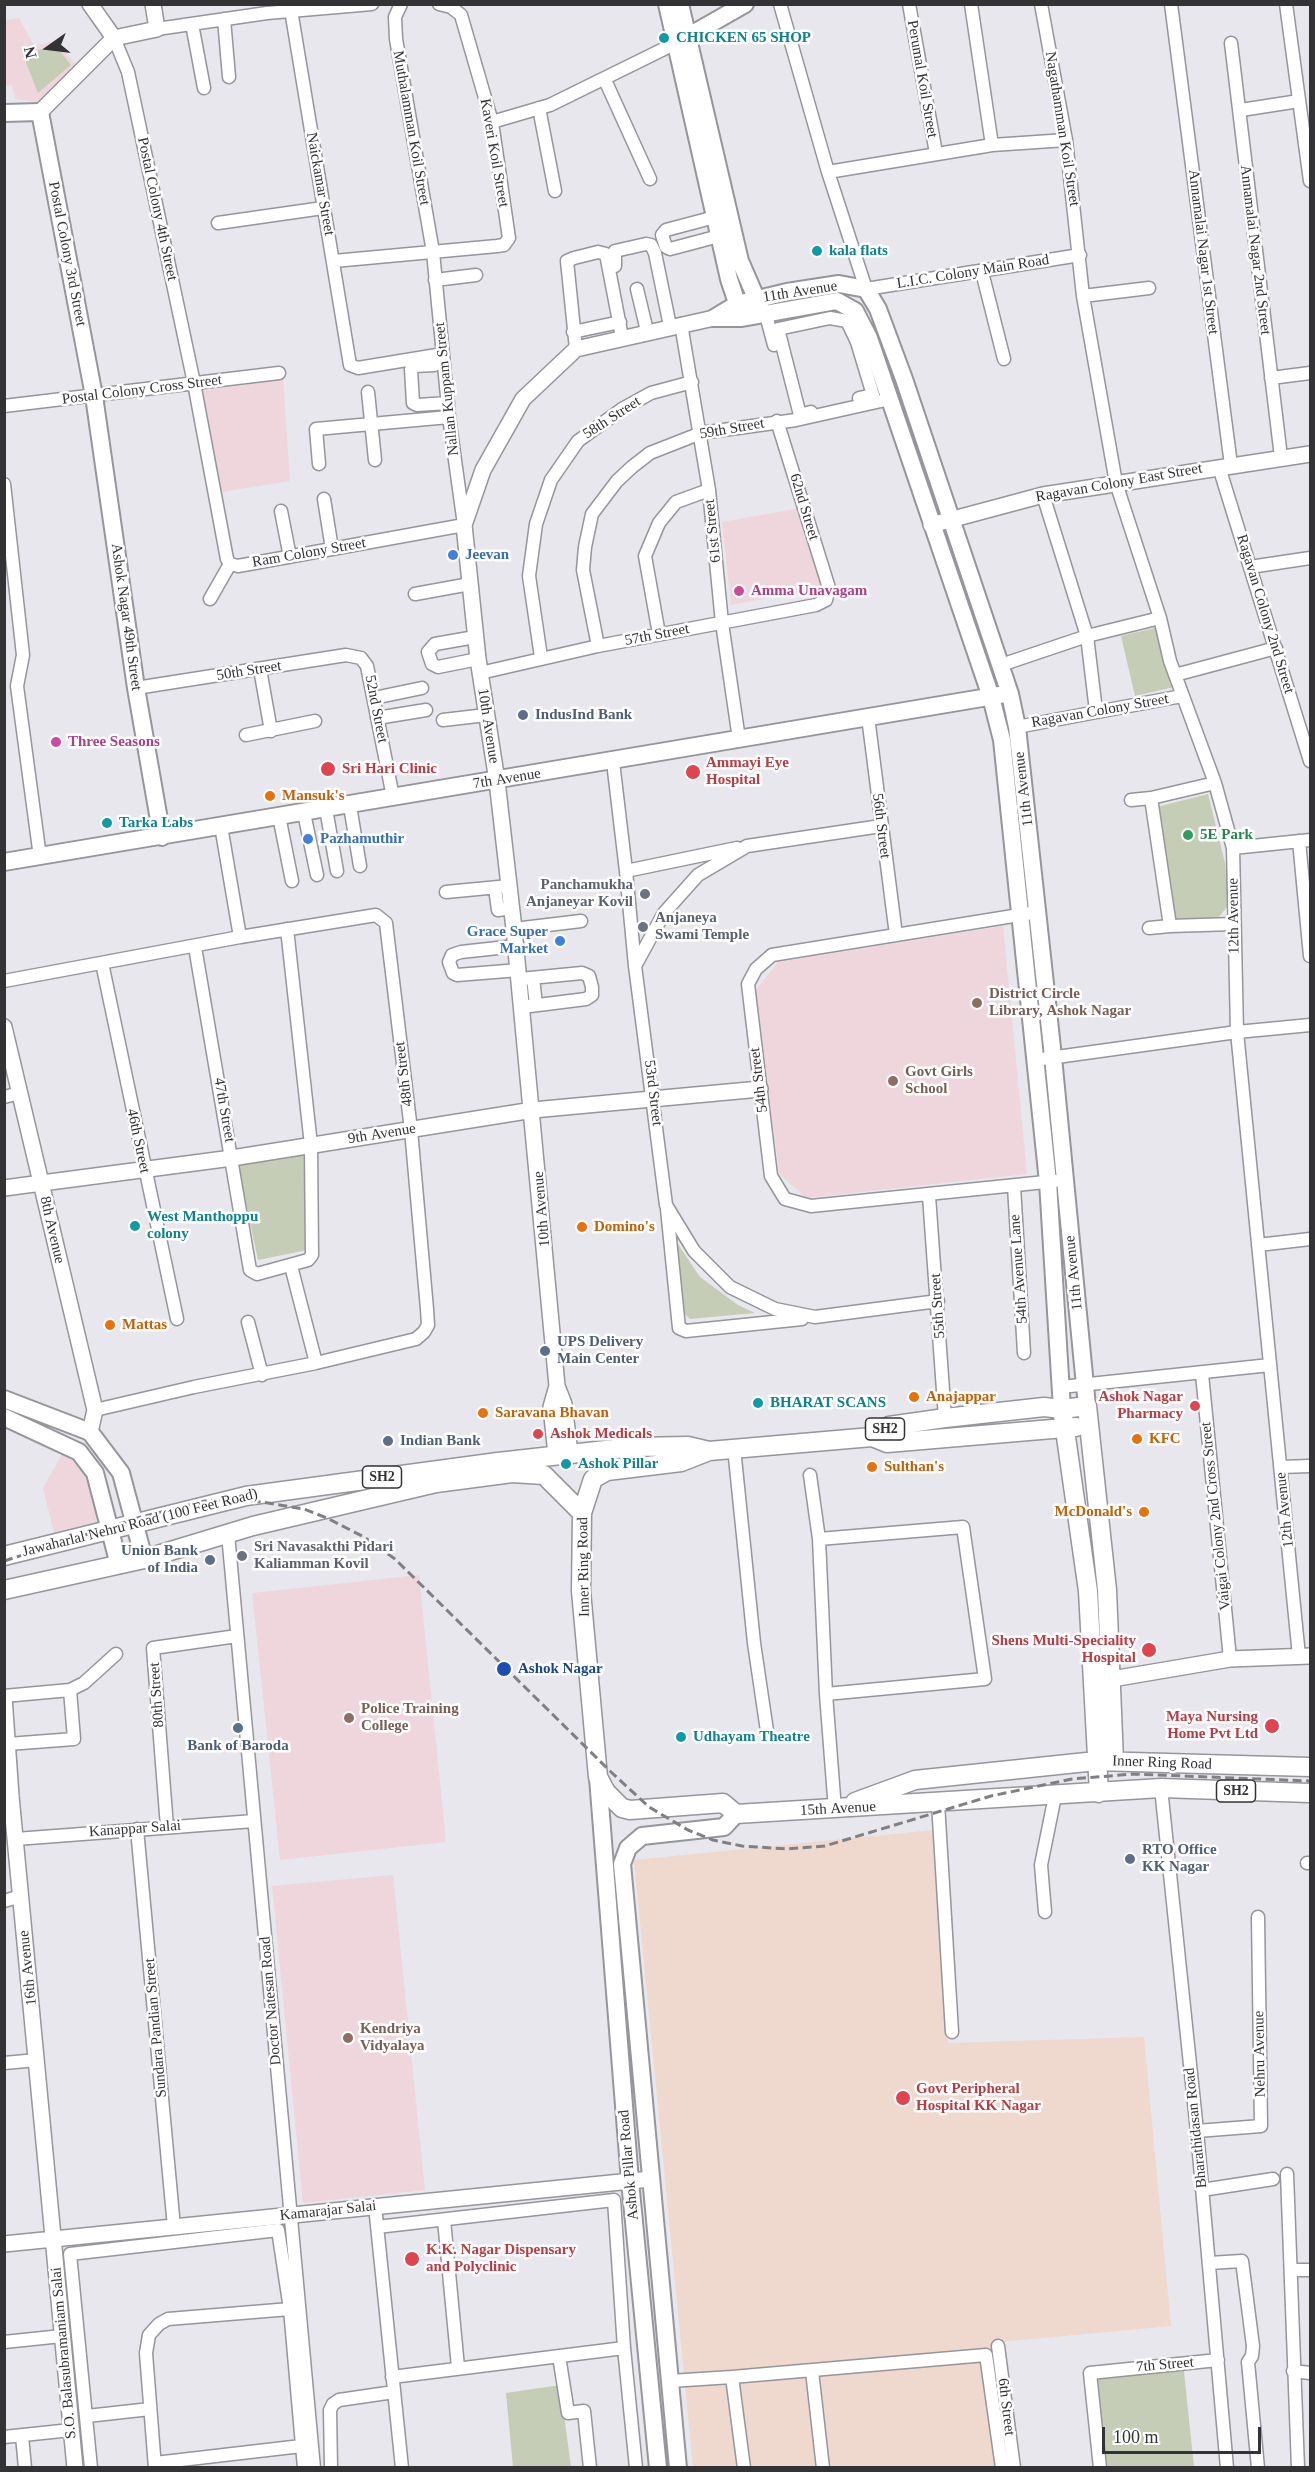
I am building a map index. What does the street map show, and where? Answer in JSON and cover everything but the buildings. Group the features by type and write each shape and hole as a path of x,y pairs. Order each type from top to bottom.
{"main road":[{"name":"11th Avenue","path":"667,4 682,40 740,261 755,300 765,315"},
{"name":"11th Avenue","path":"680,4 682,40 712,218 740,311"},
{"path":"682,40 745,4"},
{"path":"4,113 40,112"},
{"name":"Postal Colony 3rd Street","path":"40,112 94,396"},
{"name":"11th Avenue","path":"714,318 740,311 755,300 839,284 866,289 878,309 904,379 1010,694 1017,727 1038,912 1107,1590 1112,1679 1105,1761"},
{"name":"11th Avenue","path":"740,311 765,315 837,302 855,311 863,340 890,399 991,697 1002,740 1048,1182 1057,1400"},
{"name":"Ashok Nagar 49th Street","path":"94,396 136,688 162,837"},
{"name":"7th Avenue","path":"4,862 1010,694"},
{"path":"4,1399 90,1432 121,1473 144,1559"},
{"name":"Inner Ring Road","path":"1057,1400 1065,1429 1088,1592 1105,1761 1311,1767"},
{"name":"Inner Ring Road","path":"598,1777 581,1591 582,1513 593,1479 608,1471 681,1462 709,1451 872,1437 889,1426 1057,1400 1088,1406"},
{"path":"4,1417 79,1452 95,1473 118,1565"},
{"path":"872,1437 887,1443 1065,1429 1089,1425"},
{"name":"Inner Ring Road","path":"633,1446 688,1446 709,1451"},
{"name":"Jawaharlal Nehru Road (100 Feet Road)","path":"4,1556 246,1496 633,1446"},
{"name":"Jawaharlal Nehru Road (100 Feet Road)","path":"4,1590 144,1559 228,1534 436,1484 512,1473 544,1475 582,1513"},
{"path":"1088,1592 1107,1590"},
{"path":"835,1810 915,1780 1105,1761 1099,1793"},
{"name":"15th Avenue","path":"598,1777 611,1798 630,1810 723,1803 736,1814 1099,1793"},
{"name":"Ashok Pillar Road","path":"598,1777 603,1863 630,2181 658,2468"},
{"name":"Inner Ring Road","path":"1099,1793 1161,1788 1311,1793"},
{"name":"Ashok Pillar Road","path":"678,2468 621,1864 628,1848 642,1836 724,1827 736,1814"},
{"path":"614,1980 633,1980"}],"street":[{"path":"90,4 114,38"},
{"path":"153,4 157,29"},
{"path":"40,112 114,38 157,29 224,20 266,9 291,10 372,4"},
{"name":"Muthalamman Koil Street","path":"401,4 395,17 396,39 433,252"},
{"name":"Kaveri Koil Street","path":"433,252 497,246 504,244 509,238 492,122 461,15 451,7 439,4"},
{"path":"780,4 828,172 866,289"},
{"name":"Perumal Koil Street","path":"909,4 936,153"},
{"path":"971,4 992,145"},
{"name":"Nagathamman Koil Street","path":"1041,4 1066,140 1083,296"},
{"name":"Annamalai Nagar 1st Street","path":"1171,4 1225,466"},
{"path":"1286,4 1311,181"},
{"name":"Naickamar Street","path":"291,10 350,365 358,368 439,355"},
{"path":"224,20 229,77"},
{"path":"192,24 204,88"},
{"name":"Postal Colony 4th Street","path":"114,38 128,72 194,383"},
{"path":"492,122 539,108 605,80 682,40"},
{"name":"Annamalai Nagar 2nd Street","path":"1231,43 1242,110 1243,153 1281,458"},
{"path":"605,80 650,179"},
{"path":"1242,110 1299,101"},
{"path":"539,108 555,191"},
{"path":"828,172 992,145 1066,140"},
{"path":"218,223 323,208"},
{"path":"712,218 666,230 662,235 666,247 670,249 717,237"},
{"name":"61st Street","path":"619,285 615,251 646,244 651,245 692,382 709,490 722,623 739,739"},
{"path":"334,261 433,252"},
{"name":"Nallan Kuppam Street","path":"433,252 439,355 448,403 464,525"},
{"path":"573,332 621,330 606,254 598,252 567,261 573,332 576,350"},
{"name":"L.I.C. Colony Main Road","path":"866,289 1080,255"},
{"path":"982,272 1004,360"},
{"path":"435,280 476,276"},
{"path":"1083,296 1149,288"},
{"path":"637,289 647,331"},
{"name":"12th Avenue","path":"1083,296 1116,483 1160,618 1175,675 1215,783 1233,848 1237,1032 1281,1467 1305,1656"},
{"path":"765,315 796,420"},
{"name":"10th Avenue","path":"563,1454 551,1407 557,1386 533,1110 529,1006 516,946 512,908 502,887 497,781 475,637 464,525 483,470 523,399 576,350 621,330 647,331 714,318"},
{"path":"830,318 848,321 863,340 873,395 800,415 778,329 830,318"},
{"path":"439,355 434,365 415,366 411,369 413,403 417,405 448,403"},
{"name":"Postal Colony Cross Street","path":"4,406 279,373"},
{"path":"1271,378 1311,373"},
{"name":"58th Street","path":"541,657 529,576 536,524 551,480 578,441 622,409 651,393 692,382"},
{"path":"194,383 230,564 210,599"},
{"path":"368,392 375,460"},
{"name":"59th Street","path":"598,646 583,570 592,514 617,481 650,453 700,433 796,420 890,399"},
{"path":"320,464 316,429 449,417"},
{"name":"62nd Street","path":"777,421 829,593"},
{"name":"Ragavan Colony East Street","path":"931,525 1043,495 1311,454"},
{"name":"Ragavan Colony 2nd Street","path":"1225,466 1250,567 1308,743 1311,761"},
{"path":"4,484 23,655 17,686 40,857"},
{"path":"659,634 645,556 659,523 676,502 709,490"},
{"path":"1043,495 1087,636 1096,711"},
{"path":"324,499 332,549"},
{"path":"281,511 290,557"},
{"name":"Ram Colony Street","path":"230,564 238,566 464,525"},
{"path":"1250,567 1311,558"},
{"path":"415,594 470,584"},
{"name":"57th Street","path":"475,637 435,644 428,652 432,664 479,666 541,657 816,606 826,600 829,593"},
{"path":"1000,665 1087,636 1160,618"},
{"path":"1175,675 1276,648"},
{"name":"50th Street","path":"136,688 346,655 361,658"},
{"name":"52nd Street","path":"361,658 368,666 393,797"},
{"path":"260,669 271,731"},
{"path":"374,698 422,688"},
{"name":"Ragavan Colony Street","path":"1017,727 1182,696"},
{"path":"377,718 426,710"},
{"path":"443,720 486,715"},
{"name":"56th Street","path":"868,717 896,934"},
{"path":"246,735 315,722"},
{"name":"53rd Street","path":"613,762 635,966 655,1100 666,1205 694,1251 730,1287 774,1309 815,1317 938,1301"},
{"path":"1131,800 1151,798 1215,783"},
{"path":"1151,798 1170,926"},
{"path":"350,806 360,866"},
{"path":"326,809 337,871"},
{"path":"304,813 318,875"},
{"path":"279,816 292,881"},
{"path":"221,826 240,937"},
{"path":"626,871 747,846 881,826"},
{"path":"1233,848 1305,841 1311,956"},
{"path":"635,966 664,913 698,874 747,846"},
{"path":"446,892 502,887"},
{"name":"54th Street","path":"1038,912 772,955 756,969 748,984 771,1176 785,1199 811,1206 929,1196 1065,1180"},
{"name":"48th Street","path":"286,929 376,915 386,923 411,1130 428,1309 428,1325 416,1339 316,1363"},
{"path":"514,928 581,921"},
{"path":"1149,928 1234,924"},
{"path":"4,981 286,929 311,1145 312,1255 308,1260 291,1266 316,1363 194,1387 95,1410"},
{"path":"516,946 461,952 452,956 449,962 453,973 457,975 524,976 582,973 589,976 592,995 586,999 529,1006"},
{"name":"47th Street","path":"195,947 250,1270 253,1273 291,1266"},
{"name":"46th Street","path":"102,963 143,1168 177,1319"},
{"path":"1035,1060 1237,1032 1311,1025"},
{"name":"8th Avenue","path":"4,1027 12,1095 41,1183 95,1410 90,1432"},
{"name":"9th Avenue","path":"4,1188 232,1158 533,1110 760,1089"},
{"name":"54th Avenue Lane","path":"1014,1186 1024,1353"},
{"name":"55th Street","path":"929,1196 945,1418"},
{"path":"666,1205 679,1328 686,1331 815,1317"},
{"path":"1258,1245 1311,1239"},
{"path":"248,1322 262,1375"},
{"path":"1057,1400 1085,1385 1270,1365"},
{"name":"Vaigai Colony 2nd Cross Street","path":"1202,1374 1230,1659"},
{"path":"734,1448 754,1643 767,1731"},
{"path":"1281,1467 1311,1466"},
{"path":"810,1475 819,1539 826,1694 835,1810"},
{"path":"819,1539 963,1527 966,1533 985,1679 826,1694"},
{"name":"Doctor Natesan Road","path":"228,1534 291,2215 307,2446 314,2468"},
{"name":"80th Street","path":"167,1827 153,1648 237,1636"},
{"path":"4,1696 70,1690 84,1683 116,1654"},
{"path":"1112,1679 1230,1659 1305,1656"},
{"path":"8,1744 74,1739 70,1690"},
{"name":"16th Avenue","path":"4,1696 8,1744 8,1797 16,1839 54,2238"},
{"name":"Bharathidasan Road","path":"1161,1788 1197,2130 1227,2468"},
{"path":"1045,1912 1041,1865 1055,1796"},
{"path":"938,1803 952,2032"},
{"name":"Kanappar Salai","path":"16,1839 254,1821"},
{"name":"Sundara Pandian Street","path":"137,1829 174,2227"},
{"path":"4,1901 21,1896"},
{"name":"Nehru Avenue","path":"1197,2130 1261,2126 1258,1917"},
{"path":"4,2063 37,2060"},
{"path":"1287,2174 1298,2468"},
{"name":"Kamarajar Salai","path":"4,2244 651,2179"},
{"path":"1202,2190 1273,2179"},
{"path":"377,2227 614,2200 624,2348 636,2468"},
{"path":"375,2206 402,2468"},
{"path":"444,2220 458,2367"},
{"path":"91,2468 70,2254 278,2230 307,2446 304,2468"},
{"name":"S.O. Balasubramaniam Salai","path":"54,2238 75,2468"},
{"path":"1209,2263 1242,2261 1253,2346 1252,2356 1248,2362 1258,2468"},
{"path":"1292,2270 1311,2270"},
{"path":"290,2309 168,2319 159,2324 149,2335 146,2353 155,2465 307,2446"},
{"path":"4,2342 62,2336"},
{"name":"6th Street","path":"998,2346 1014,2468"},
{"path":"392,2377 624,2348"},
{"path":"670,2381 986,2355 1002,2468"},
{"path":"559,2356 568,2412 584,2411 590,2468"},
{"name":"7th Street","path":"1100,2468 1090,2373 1218,2360"},
{"path":"813,2371 823,2468"},
{"path":"1293,2371 1311,2373"},
{"path":"732,2377 744,2468"},
{"path":"331,2468 330,2410 333,2404 339,2400 394,2392"},
{"path":"87,2416 150,2409"},
{"path":"4,2437 71,2430"},
{"path":"22,2436 25,2468"}],"shaded area":[{"path":"19,18 34,46 55,41 79,68 37,102 15,99 12,85 5,86 5,20"},
{"path":"283,379 290,481 222,492 203,391"},
{"path":"800,508 824,582 820,588 731,605 722,522"},
{"name":"Govt Girls School","path":"1003,926 1027,1174 806,1198 779,1173 756,990 778,962"},
{"path":"62,1454 86,1468 100,1525 55,1537 43,1488"},
{"name":"Police Training College","path":"419,1575 446,1842 280,1860 252,1593"},
{"name":"Govt Peripheral Hospital KK Nagar","path":"934,1830 948,2043 1144,2037 1171,2326 1000,2342 1011,2467 693,2467 634,1860"},
{"name":"Kendriya Vidyalaya","path":"393,1875 425,2190 303,2203 272,1886"}],"green space":[{"path":"55,45 71,65 38,93 23,55"},
{"path":"1159,627 1174,687 1135,696 1121,636"},
{"name":"5E Park","path":"1208,794 1225,863 1230,903 1218,918 1169,918 1153,808"},
{"path":"307,1147 317,1248 258,1260 236,1156"},
{"path":"673,1237 700,1277 738,1305 755,1313 690,1319 683,1312"},
{"path":"1183,2362 1194,2467 1107,2467 1096,2371"},
{"path":"560,2385 571,2467 513,2467 506,2393"}],"railway":[{"path":"4,1561 141,1517 205,1501 245,1500 304,1509 364,1537 395,1559 649,1807 688,1830 713,1840 742,1846 787,1849 825,1846 991,1796 1072,1779 1133,1774 1310,1781"}],"place":[{"name":"CHICKEN 65 SHOP","path":"664,38"},
{"name":"kala flats","path":"817,251"},
{"name":"Jeevan","path":"453,555"},
{"name":"Amma Unavagam","path":"739,591"},
{"name":"IndusInd Bank","path":"523,715"},
{"name":"Three Seasons","path":"56,742"},
{"name":"Sri Hari Clinic","path":"328,769"},
{"name":"Ammayi Eye Hospital","path":"693,772"},
{"name":"Mansuk's","path":"270,796"},
{"name":"Tarka Labs","path":"107,823"},
{"name":"5E Park","path":"1188,835"},
{"name":"Pazhamuthir","path":"308,839"},
{"name":"Panchamukha Anjaneyar Kovil","path":"645,894"},
{"name":"Anjaneya Swami Temple","path":"643,927"},
{"name":"Grace Super Market","path":"560,941"},
{"name":"District Circle Library, Ashok Nagar","path":"977,1003"},
{"name":"Govt Girls School","path":"893,1081"},
{"name":"West Manthoppu colony","path":"135,1226"},
{"name":"Domino's","path":"582,1227"},
{"name":"Mattas","path":"110,1325"},
{"name":"UPS Delivery Main Center","path":"545,1351"},
{"name":"Anajappar","path":"914,1397"},
{"name":"BHARAT SCANS","path":"758,1403"},
{"name":"Ashok Nagar Pharmacy","path":"1195,1406"},
{"name":"Saravana Bhavan","path":"483,1413"},
{"name":"Ashok Medicals","path":"538,1434"},
{"name":"KFC","path":"1137,1439"},
{"name":"Indian Bank","path":"388,1441"},
{"name":"Ashok Pillar","path":"566,1464"},
{"name":"Sulthan's","path":"872,1467"},
{"name":"McDonald's","path":"1144,1512"},
{"name":"Sri Navasakthi Pidari Kaliamman Kovil","path":"242,1556"},
{"name":"Union Bank of India","path":"210,1560"},
{"name":"Shens Multi-Speciality Hospital","path":"1149,1650"},
{"name":"Ashok Nagar","path":"504,1669"},
{"name":"Police Training College","path":"349,1718"},
{"name":"Maya Nursing Home Pvt Ltd","path":"1272,1726"},
{"name":"Bank of Baroda","path":"238,1728"},
{"name":"Udhayam Theatre","path":"681,1737"},
{"name":"RTO Office KK Nagar","path":"1130,1859"},
{"name":"Kendriya Vidyalaya","path":"348,2038"},
{"name":"Govt Peripheral Hospital KK Nagar","path":"903,2098"},
{"name":"K.K. Nagar Dispensary and Polyclinic","path":"412,2259"}]}
